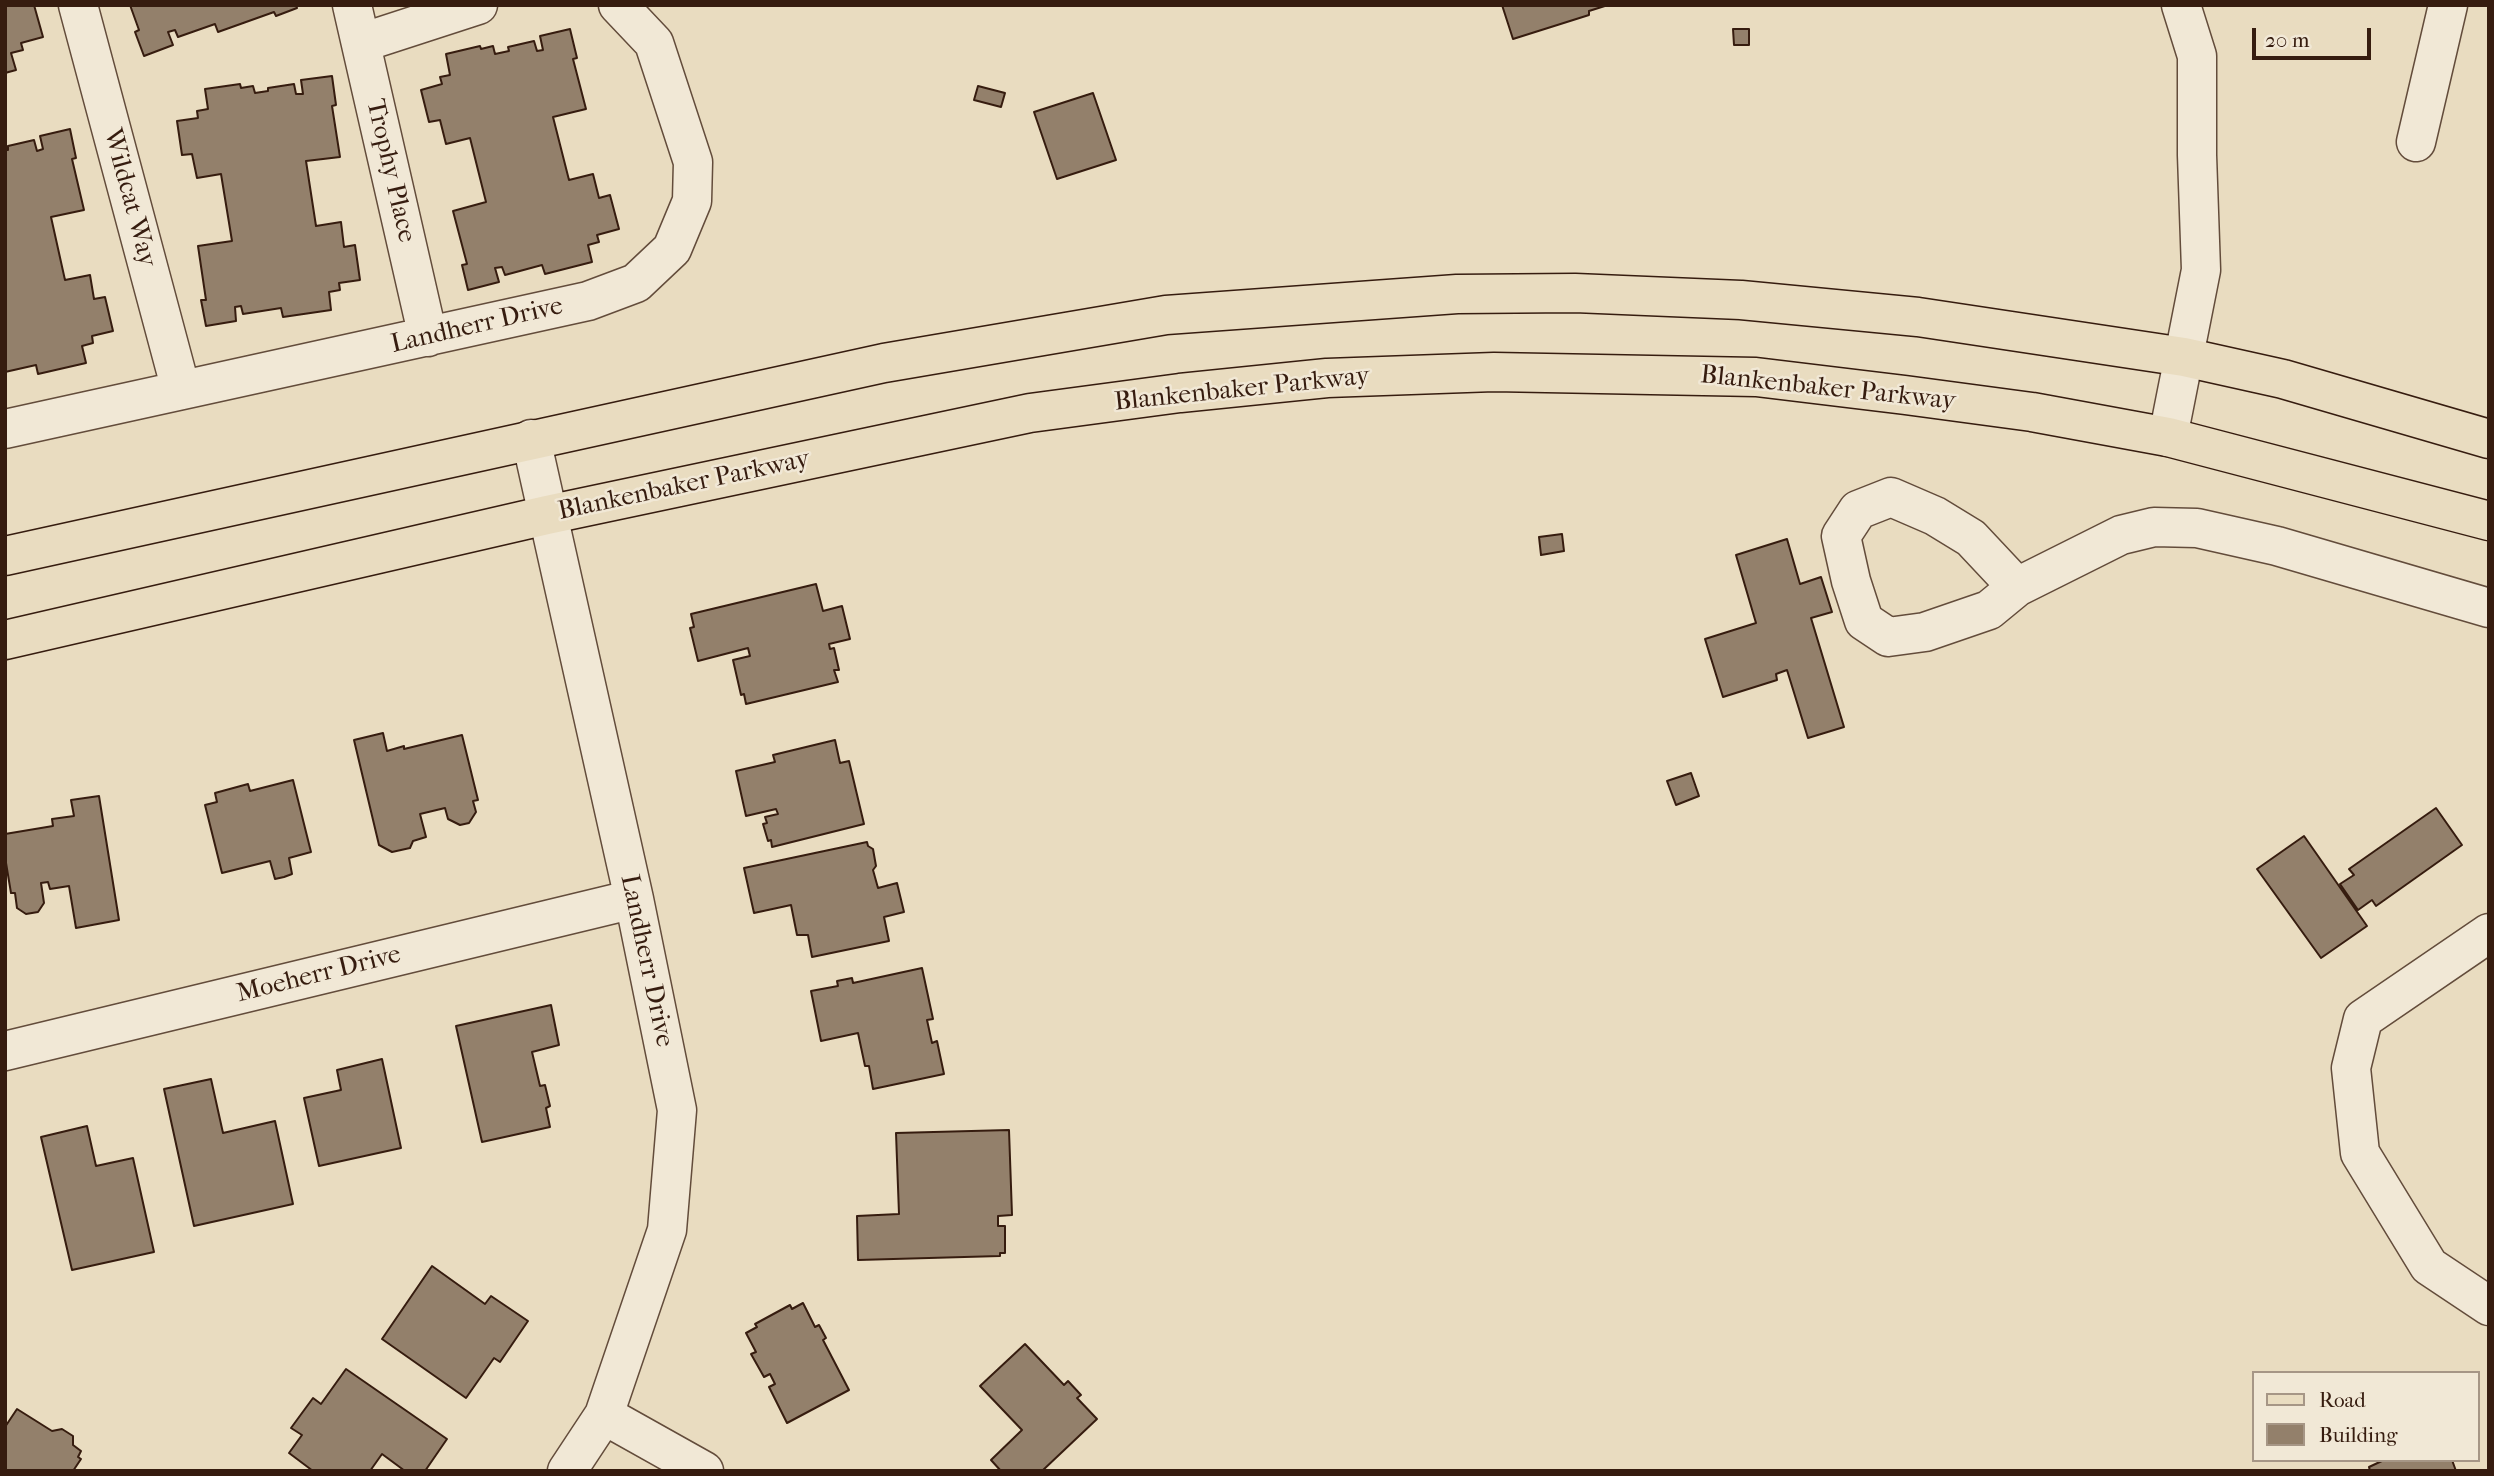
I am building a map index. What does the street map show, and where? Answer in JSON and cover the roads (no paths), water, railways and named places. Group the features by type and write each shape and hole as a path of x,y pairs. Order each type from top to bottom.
{"main road":[{"path":"5,556 884,363 1166,315 1457,295 1575,293 1741,300 1918,317 2184,357 2283,379 2489,439"},
{"name":"Blankenbaker Parkway","path":"5,640 547,515 1030,413 1180,393 1327,378 1494,372 1756,377 2032,412 2168,437 2489,521"}],"street":[{"name":"Wildcat Way","path":"78,5 181,390"},
{"name":"Trophy Place","path":"352,5 428,337"},
{"path":"361,43 478,5"},
{"name":"Landherr Drive","path":"5,429 588,301 636,283 672,249 692,201 693,162 654,43 618,5"},
{"path":"2168,437 2201,270 2197,56 2181,5"},
{"path":"2416,142 2448,5"},
{"name":"Landherr Drive","path":"531,439 634,899 677,1110 667,1230 604,1416 567,1471"},
{"path":"2017,587 2120,535 2154,527 2197,528 2277,546 2489,608"},
{"name":"Moeherr Drive","path":"5,1051 634,899"},
{"path":"2489,933 2363,1019 2351,1068 2360,1153 2428,1266 2489,1306"},
{"path":"604,1416 704,1471"}]}
